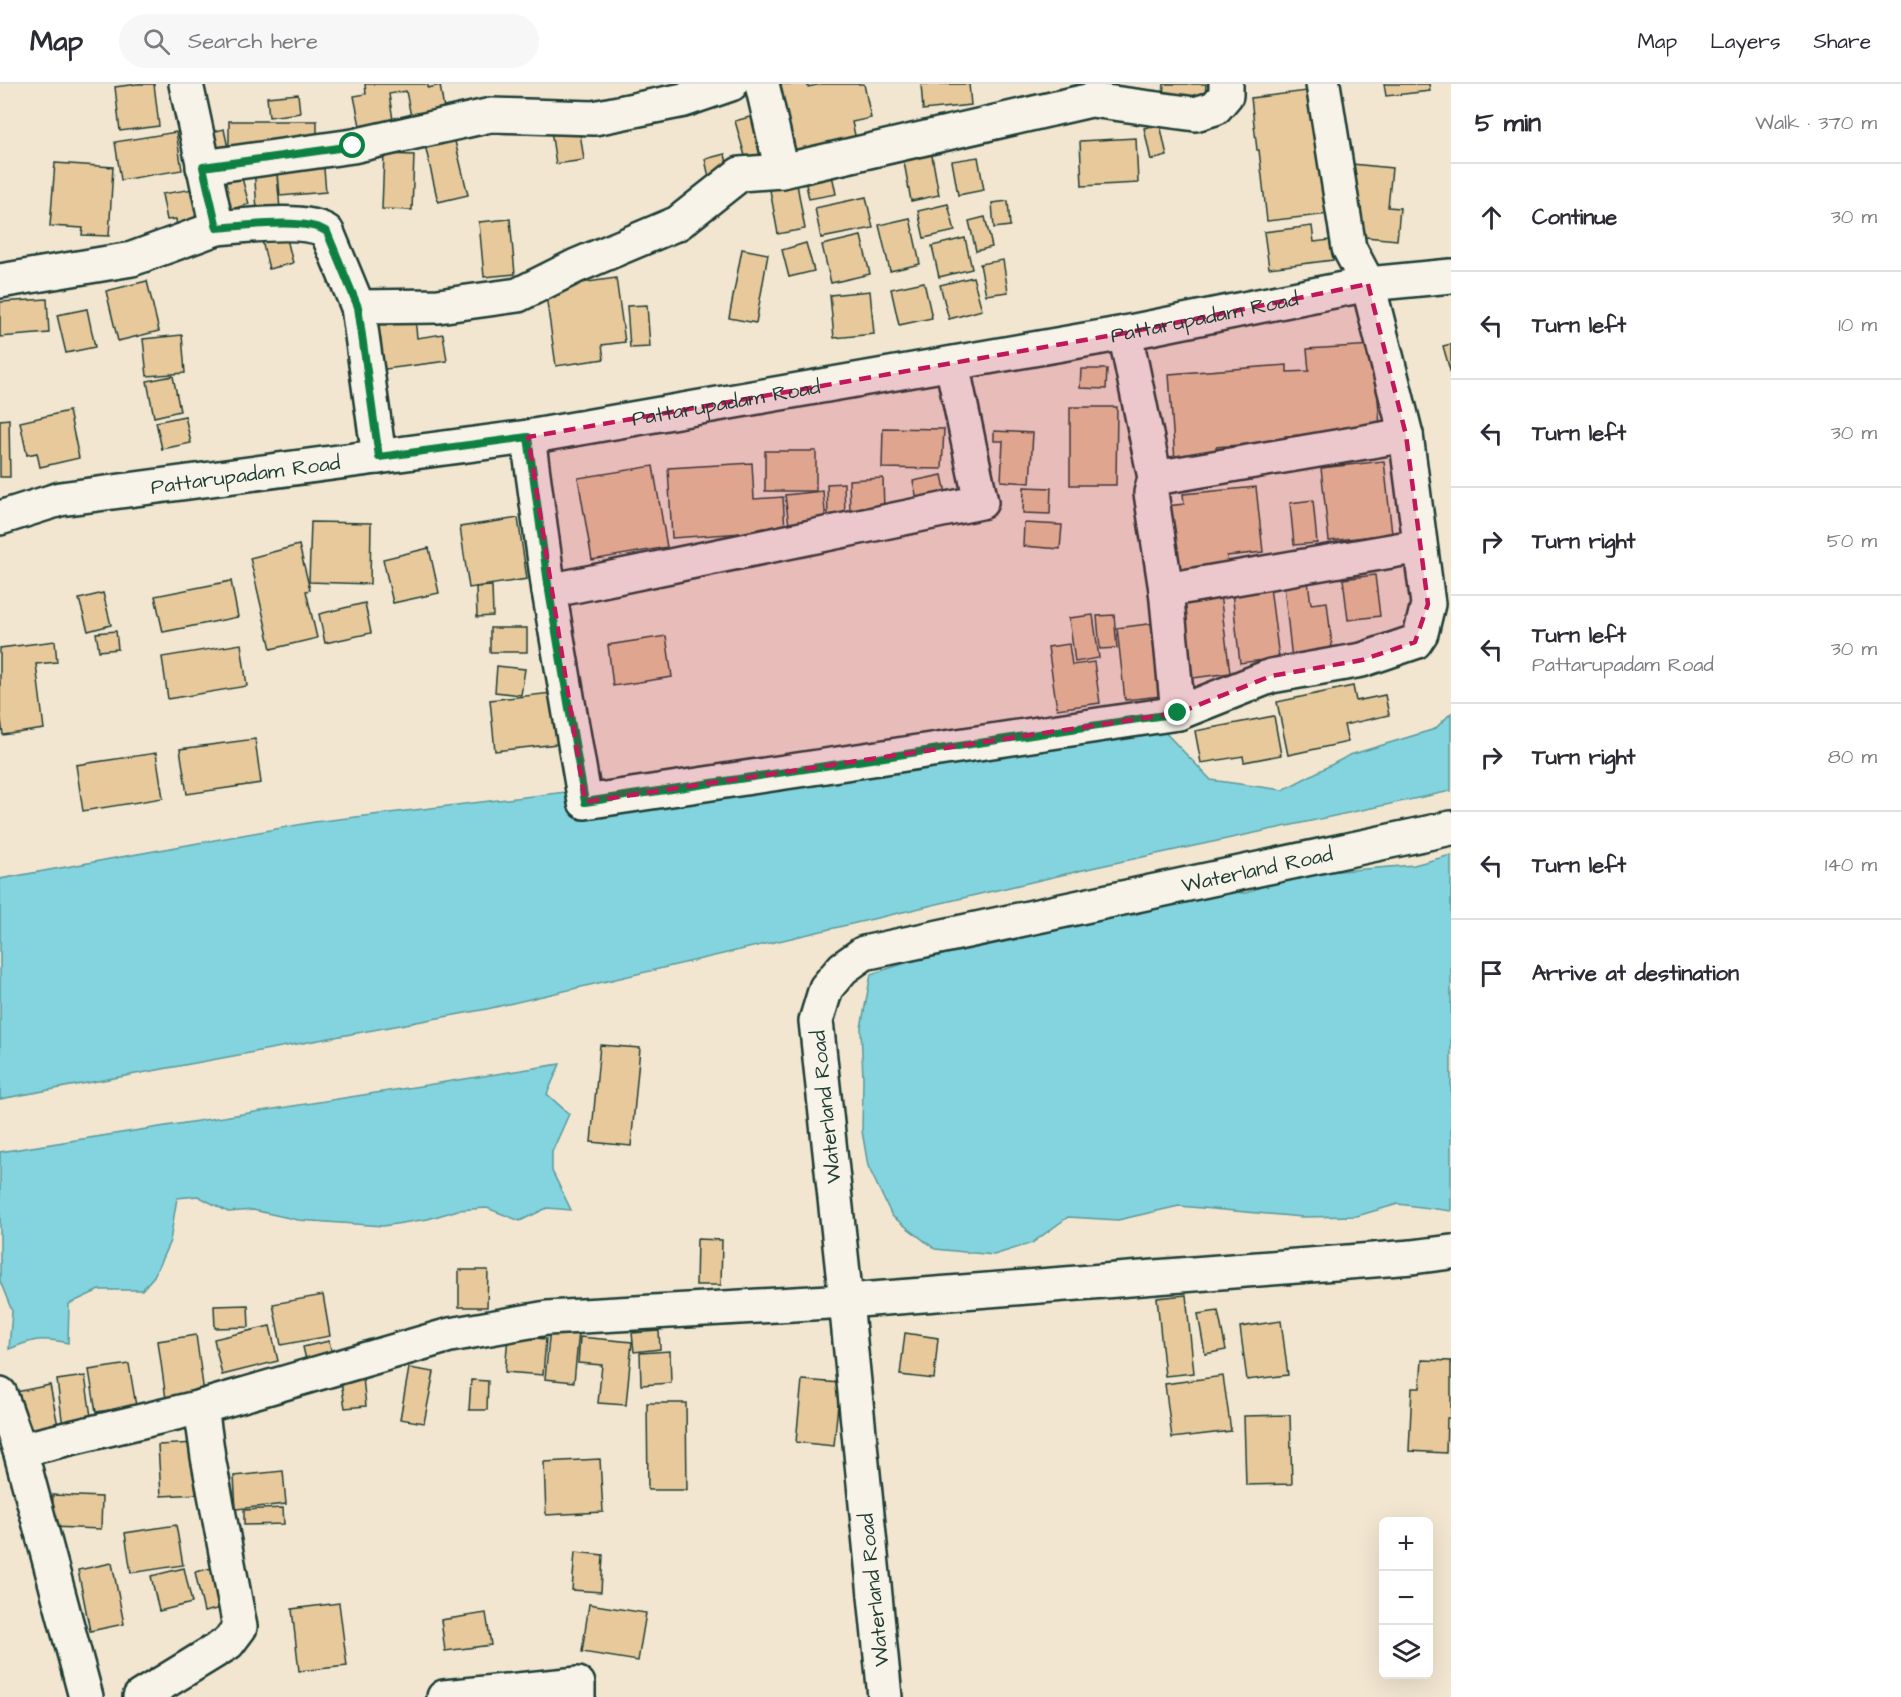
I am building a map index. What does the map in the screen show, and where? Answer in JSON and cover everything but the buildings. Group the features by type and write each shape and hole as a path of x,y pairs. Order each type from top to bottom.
{"street":[{"path":"186,84 217,228"},
{"path":"203,167 353,146 491,115 594,118 684,100 732,84"},
{"path":"762,84 782,171"},
{"path":"358,307 438,306 518,295 576,266 678,223 741,174 782,171 1091,100 1195,114 1215,108 1226,95 1226,84"},
{"path":"528,437 549,591 585,802 1178,713 1271,676 1362,660 1415,642 1421,633 1428,604 1406,435 1368,284 1349,248 1323,84"},
{"path":"0,281 132,259 217,228 277,224 321,227 327,232 358,307 379,457"},
{"name":"Pattarupadam Road","path":"0,518 60,499 528,437 1125,333 1368,284 1451,276"},
{"path":"1125,333 1155,478 1151,493 1166,590 1178,713"},
{"path":"549,591 981,502 952,364"},
{"path":"1155,478 1406,435"},
{"path":"1166,590 1420,546"},
{"name":"Waterland Road","path":"885,1697 816,1021 826,988 843,968 864,953 1451,828"},
{"path":"20,1450 201,1407 450,1335 547,1318 846,1300 1412,1257 1451,1252"},
{"path":"0,1394 20,1450 86,1697"},
{"path":"140,1697 228,1643 240,1627 208,1457 201,1407"},
{"path":"444,1697 578,1684 578,1697"}],"highlighted area":[{"path":"1368,284 1406,435 1428,604 1415,642 1362,660 1271,676 1178,713 585,802 528,437 1125,333"}],"water":[{"path":"1451,713 1451,791 1096,867 487,1009 0,1099 0,879 314,822 1155,722 1211,780 1283,790 1350,755 1435,729"},
{"path":"1451,855 1451,1211 1398,1204 1357,1216 1302,1217 1179,1206 1118,1220 1068,1217 1032,1243 994,1255 935,1249 892,1216 868,1166 862,1131 861,1028 871,974 1086,915 1135,915 1210,891 1246,893 1290,875 1414,865"},
{"path":"560,1064 547,1094 569,1114 552,1152 552,1171 571,1210 547,1208 520,1221 487,1208 458,1210 428,1219 383,1226 298,1220 253,1210 228,1212 198,1196 177,1198 170,1241 154,1276 142,1290 99,1290 69,1304 68,1343 38,1340 9,1349 12,1311 0,1281 0,1152"}],"route":[{"path":"353,146 203,167 217,228 277,224 321,227 327,232 358,307 379,457 528,437 549,591 585,802 1178,713"}]}
